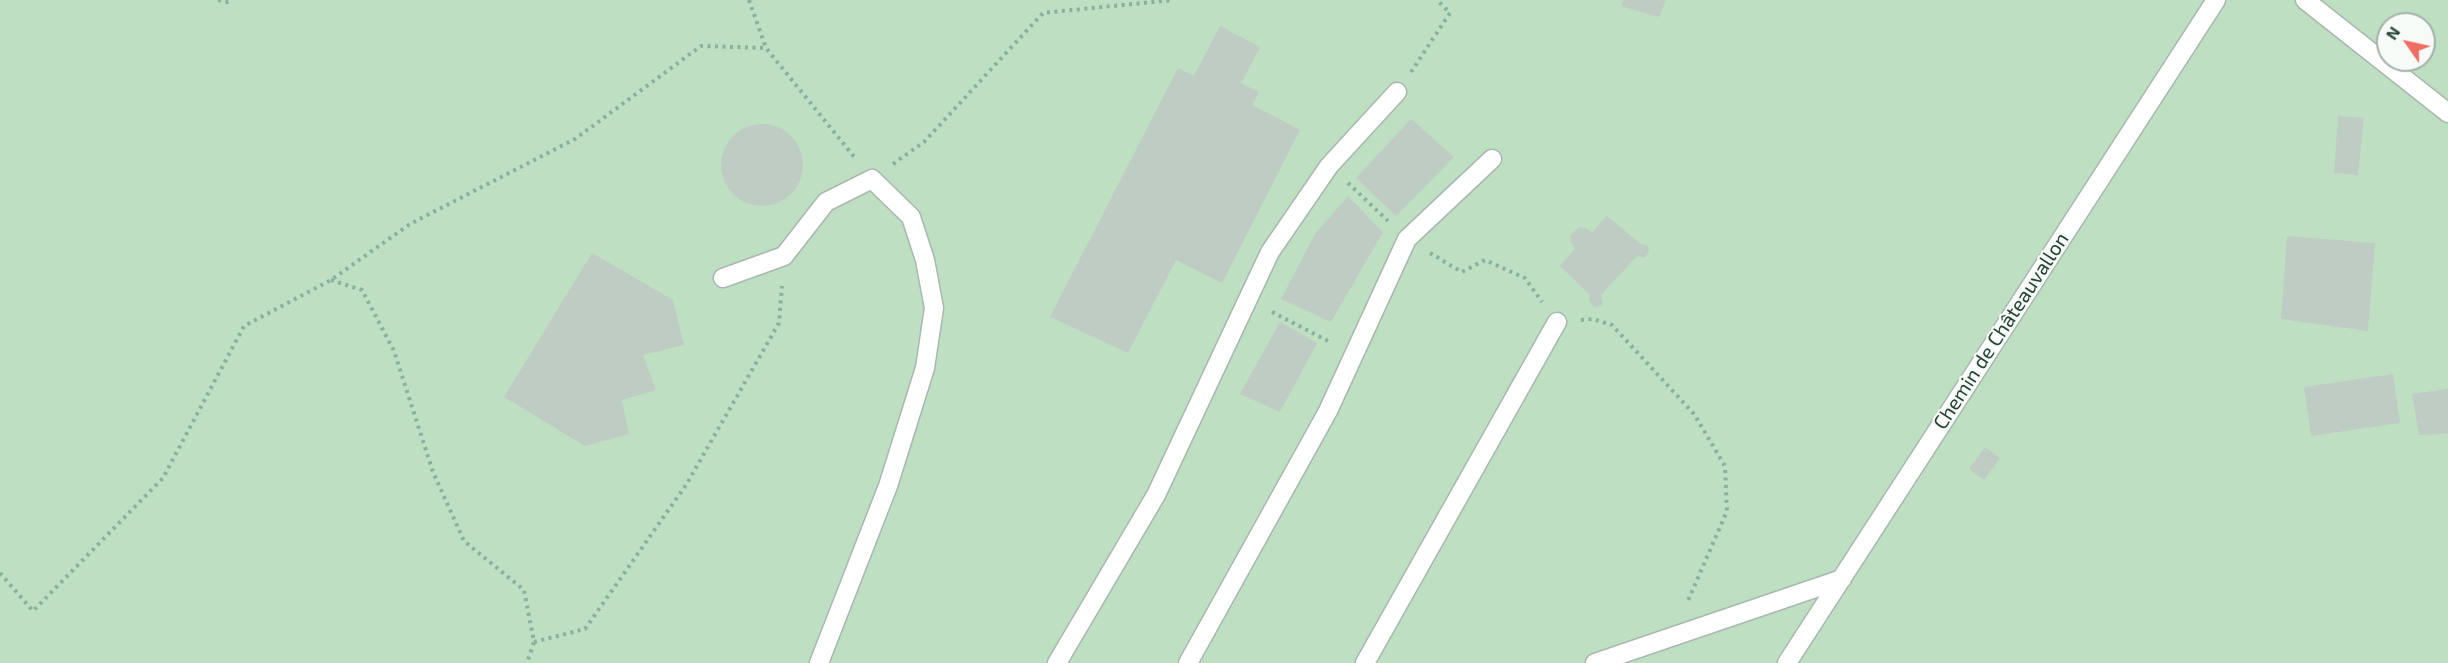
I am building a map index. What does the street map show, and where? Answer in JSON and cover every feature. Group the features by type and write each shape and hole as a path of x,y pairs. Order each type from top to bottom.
{"street":[{"name":"Chemin de Châteauvallon","path":"1787,663 2216,0"},
{"path":"2305,0 2448,113"},
{"path":"1057,663 1156,495 1270,252 1329,166 1397,92"},
{"path":"1188,663 1328,411 1407,239 1492,159"},
{"path":"723,278 784,256 826,202 872,179 911,217 925,260 934,308 925,368 888,486 819,663"},
{"path":"1365,663 1557,322"},
{"path":"1596,663 1842,579"}],"path":[{"path":"218,0 228,2 232,0"},
{"path":"749,0 766,48 872,179 924,142 1043,13 1173,0"},
{"path":"1397,92 1450,13 1437,0"},
{"path":"0,573 33,610 163,478 244,326 331,279 410,224 575,139 701,46 766,48"},
{"path":"1329,166 1407,239 1462,272 1485,260 1525,278 1557,322 1593,319 1612,325 1694,414 1725,466 1727,512 1673,637"},
{"path":"534,642 585,629 686,485 778,323 784,256"},
{"path":"331,279 362,290 394,351 433,472 464,541 524,590 534,642 527,663"},
{"path":"1248,299 1354,354"}],"green space":[{"path":"0,0 2448,0 2448,663 0,663"}],"building":[{"path":"1624,0 1666,0 1659,17 1621,6"},
{"path":"1220,26 1260,47 1241,83 1259,92 1252,105 1300,130 1222,283 1176,260 1128,353 1050,317 1178,68 1194,76"},
{"path":"2338,116 2364,118 2358,175 2334,173"},
{"path":"1411,119 1454,157 1396,216 1356,178"},
{"path":"762,124 778,127 791,136 800,149 803,165 800,181 791,194 778,203 762,206 746,203 733,194 724,181 721,165 724,149 733,136 746,127"},
{"path":"1348,196 1383,232 1331,322 1281,299 1315,234"},
{"path":"1607,216 1641,244 1648,246 1649,252 1645,258 1637,256 1601,295 1603,304 1594,307 1589,300 1590,295 1560,266 1575,248 1571,243 1570,235 1580,227 1592,233"},
{"path":"2287,236 2375,243 2368,331 2281,319"},
{"path":"592,253 673,300 684,345 643,355 656,390 622,400 629,434 585,446 504,397"},
{"path":"1280,322 1317,343 1280,412 1240,394"},
{"path":"2393,374 2400,423 2311,436 2304,387"},
{"path":"2448,389 2448,433 2419,435 2412,394"},
{"path":"1985,447 2000,458 1984,480 1969,469"}]}
